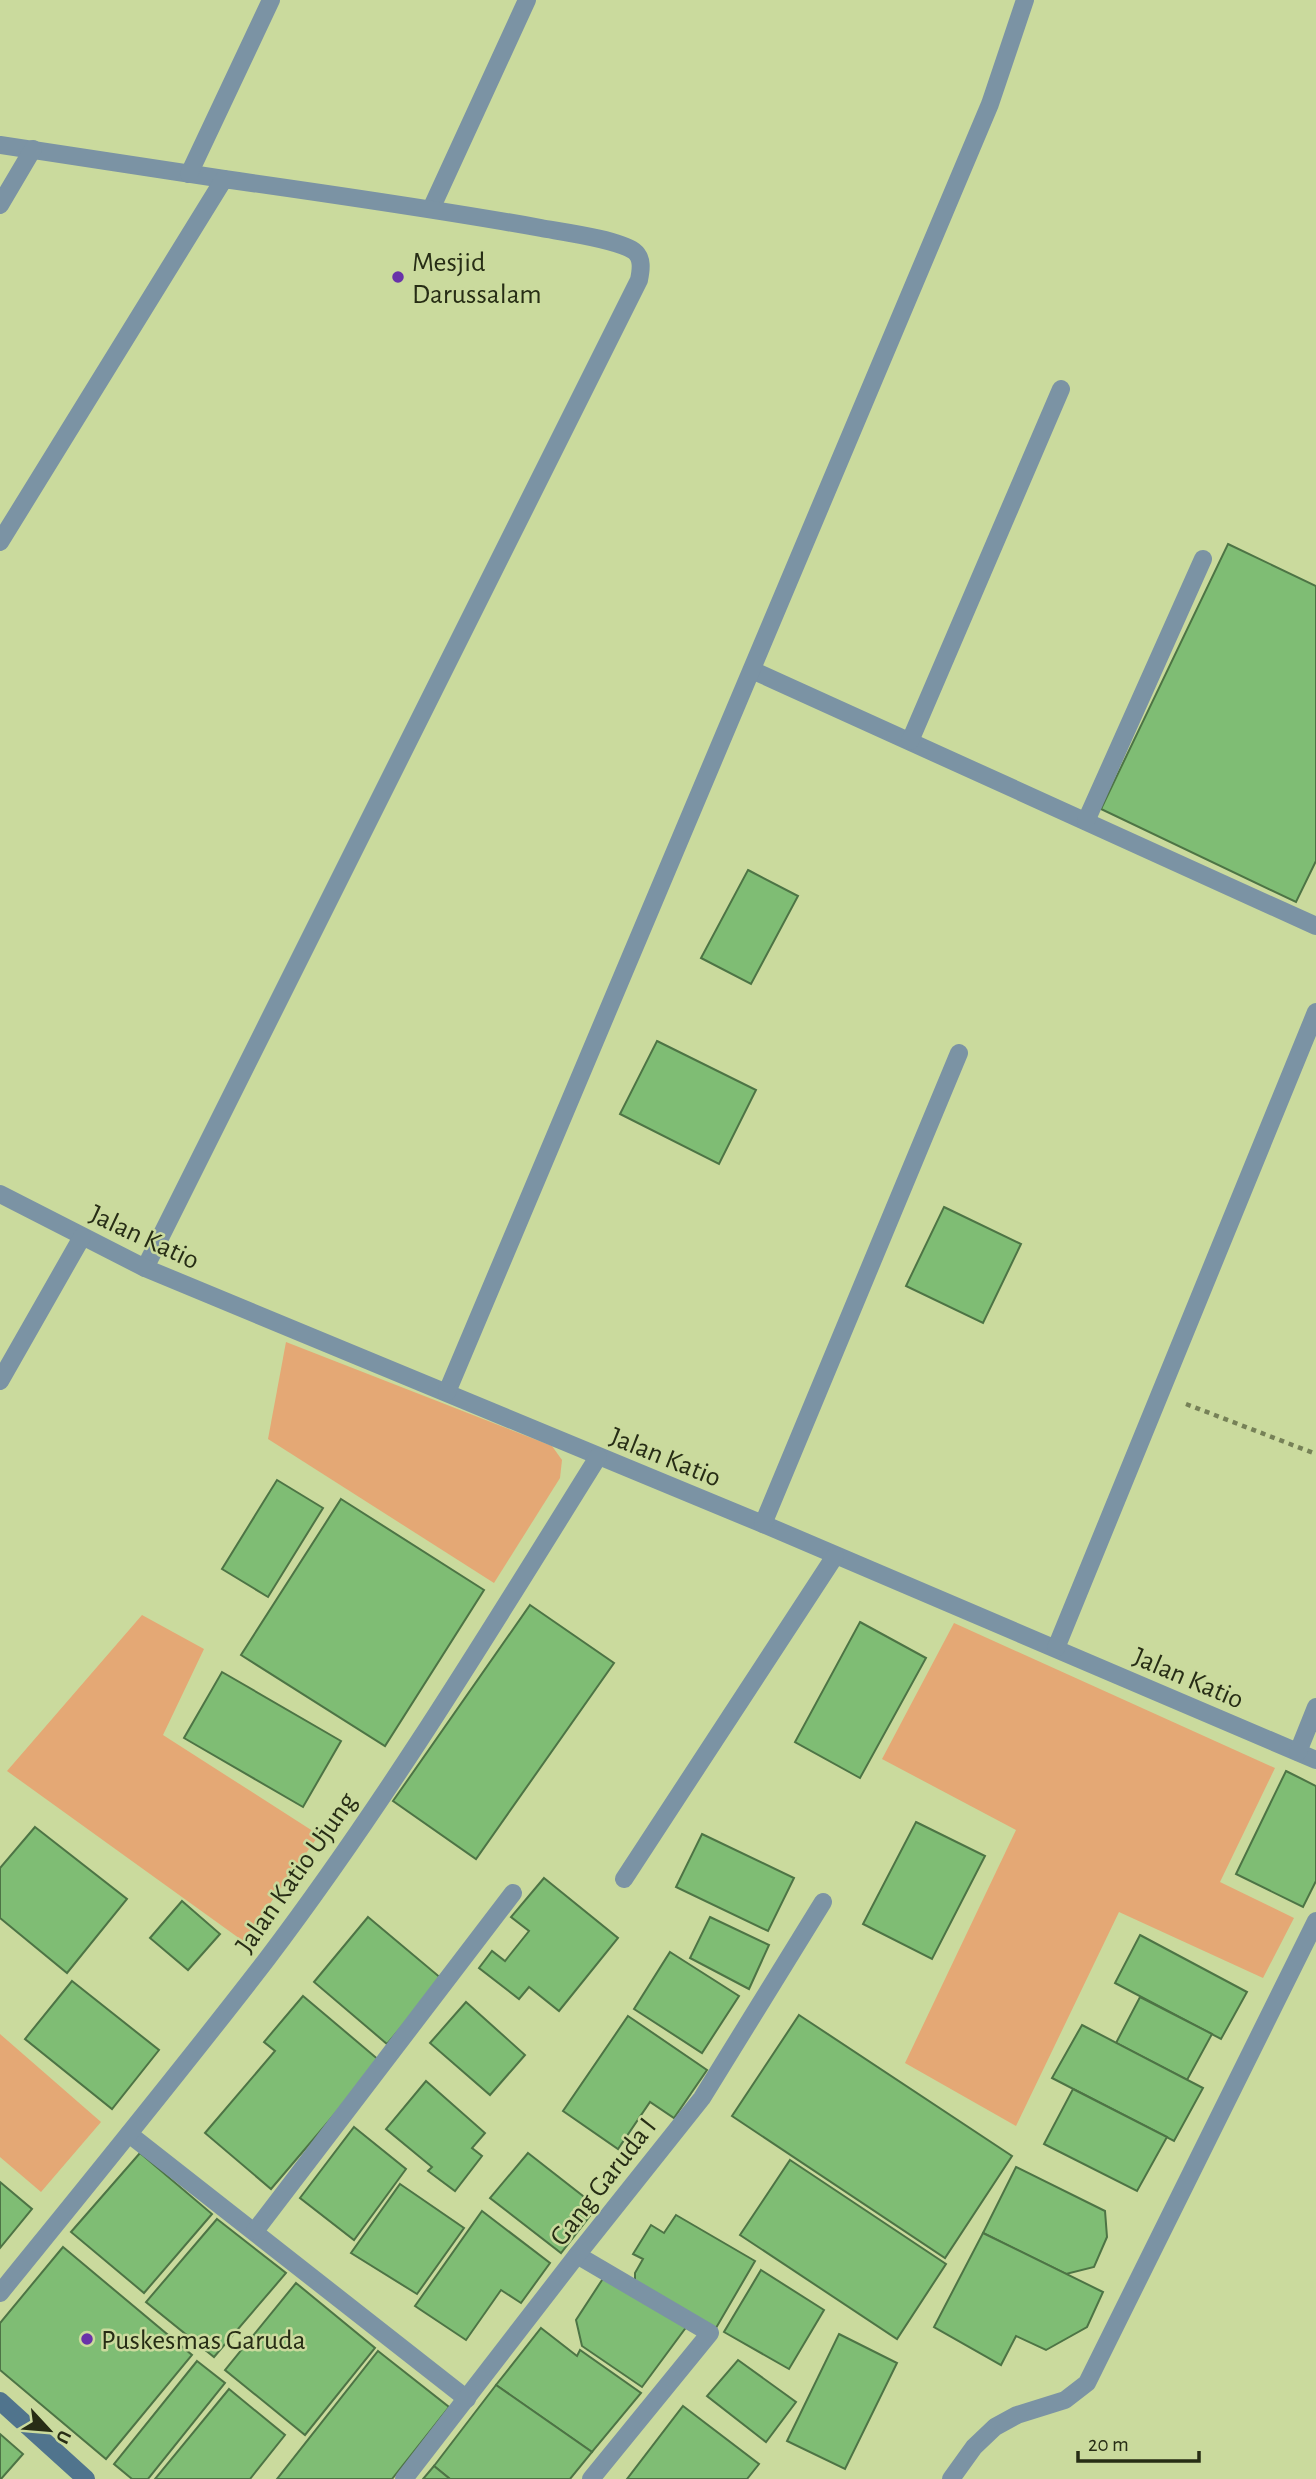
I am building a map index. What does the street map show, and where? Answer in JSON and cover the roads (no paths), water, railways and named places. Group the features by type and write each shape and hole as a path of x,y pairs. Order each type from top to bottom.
{"street":[{"path":"189,174 271,0"},
{"path":"431,209 527,0"},
{"path":"447,1392 990,104 1025,0"},
{"path":"0,145 431,209 625,246 637,253 642,267 639,280 145,1268"},
{"path":"0,205 33,149"},
{"path":"0,542 224,179"},
{"path":"910,741 1061,389"},
{"path":"1086,821 1203,559"},
{"path":"752,670 1316,926"},
{"path":"1056,1648 1316,1012"},
{"path":"763,1524 959,1054"},
{"name":"Jalan Katio","path":"0,1194 145,1268 763,1524 1316,1760"},
{"path":"0,1381 82,1237"},
{"name":"Jalan Katio Ujung","path":"0,2293 268,1958 366,1819 461,1676 598,1457"},
{"path":"624,1879 835,1556"},
{"path":"1298,1752 1316,1707"},
{"path":"255,2231 513,1893"},
{"name":"Gang Garuda I","path":"404,2479 702,2098 823,1902"},
{"path":"951,2479 974,2447 995,2427 1017,2415 1065,2400 1087,2383 1316,1921"},
{"path":"129,2134 467,2399"},
{"path":"577,2255 710,2333 591,2479"},
{"path":"0,2401 86,2479"}],"place":[{"name":"Mesjid Darussalam","path":"398,277"},
{"name":"Puskesmas Garuda","path":"87,2339"}]}
